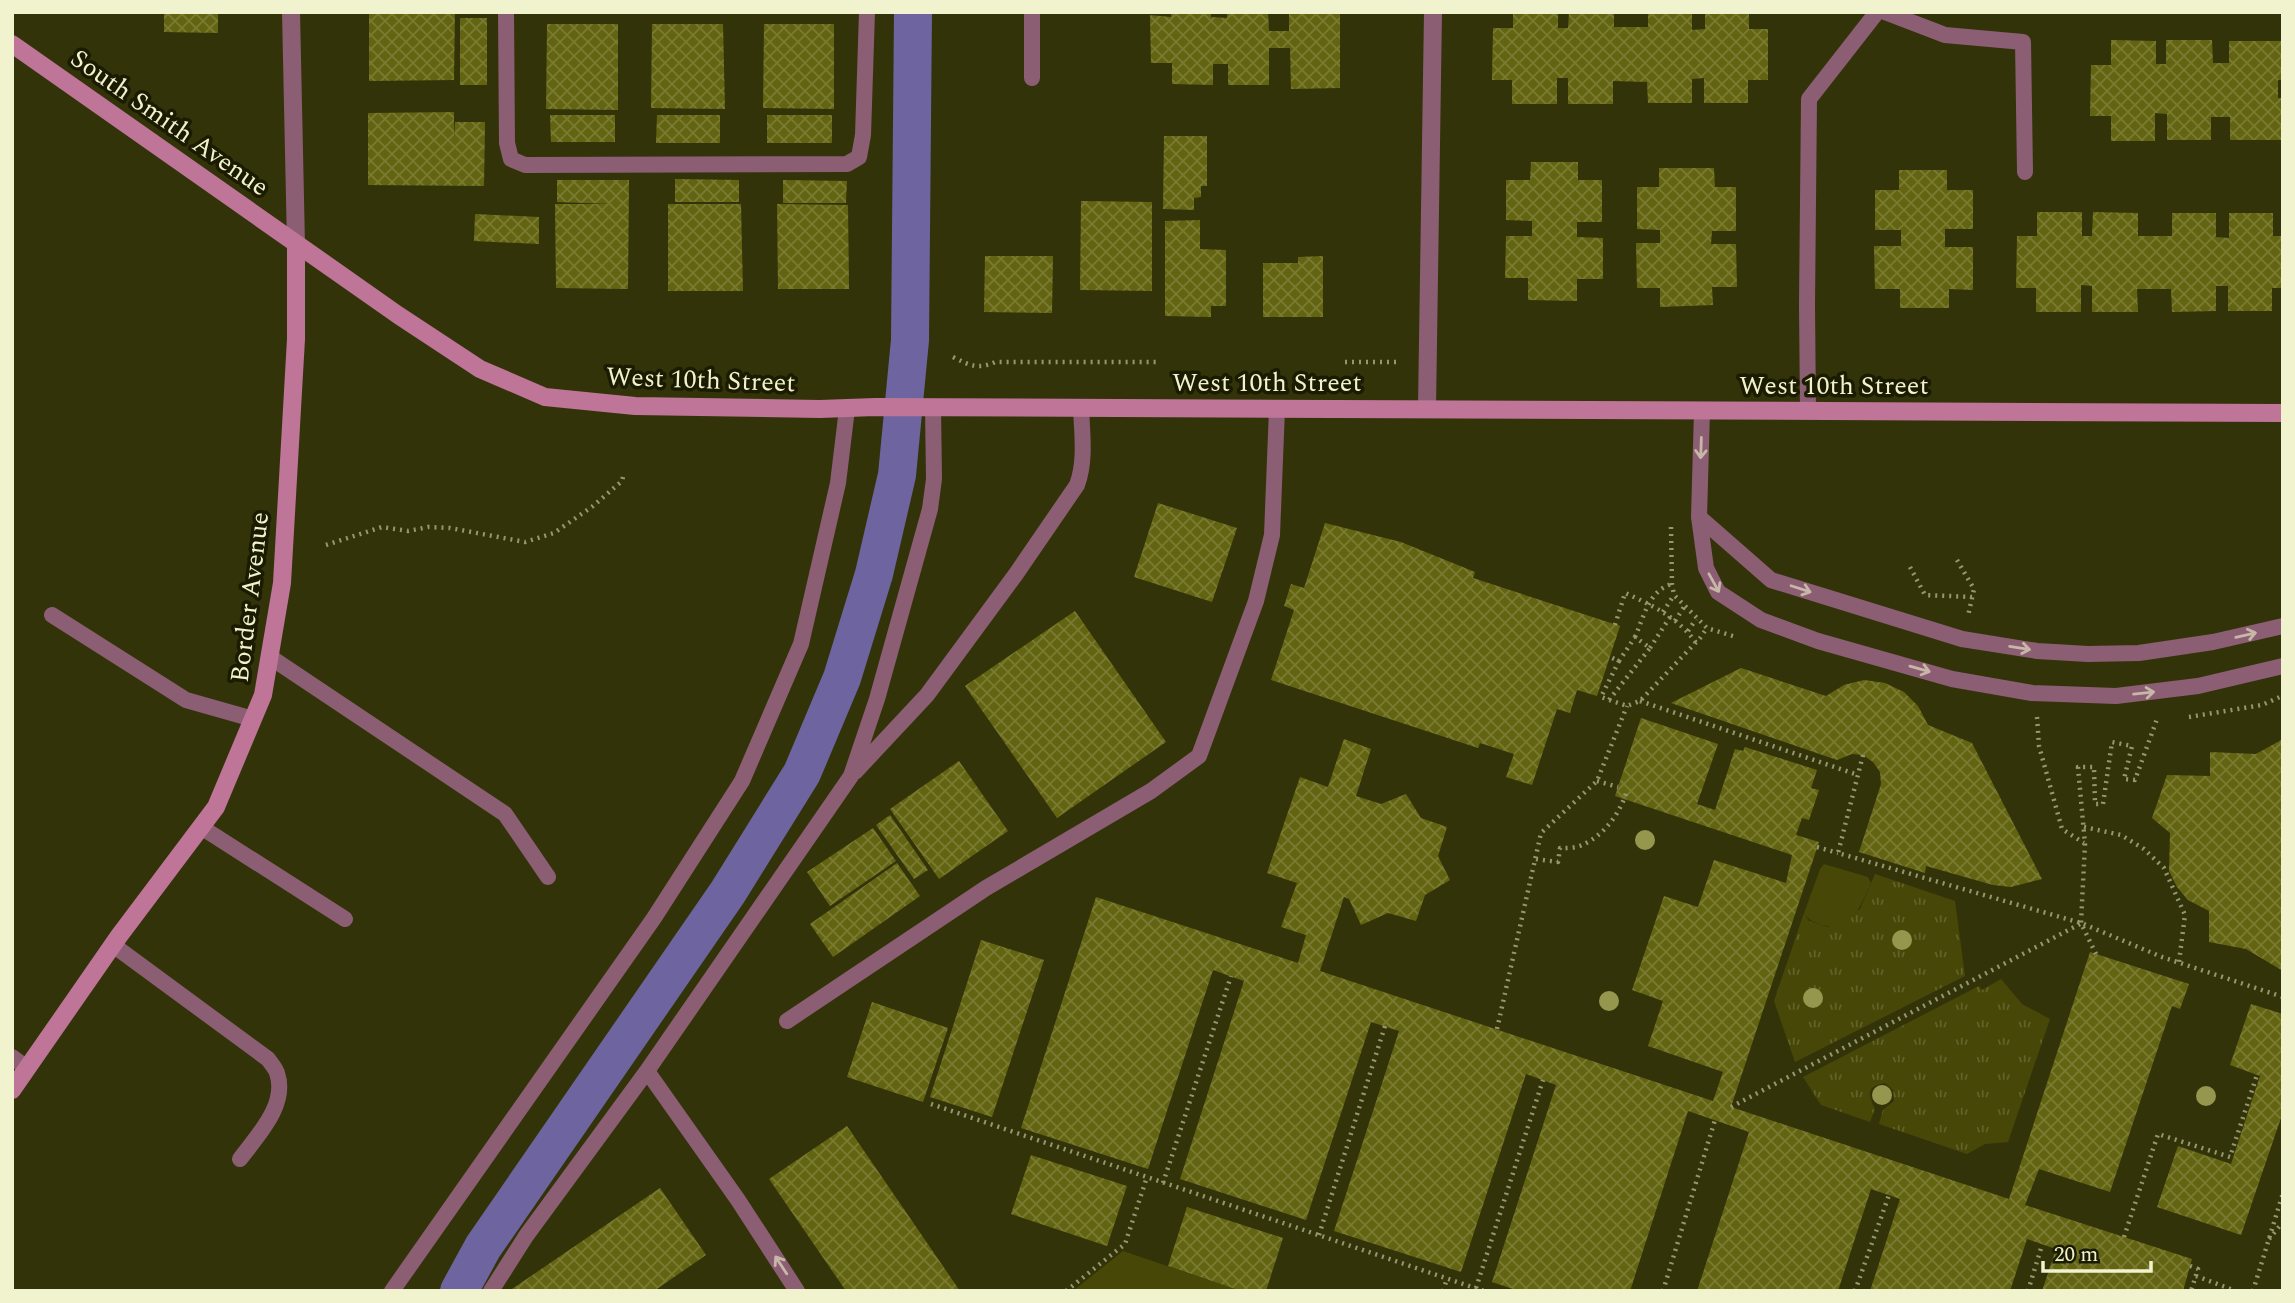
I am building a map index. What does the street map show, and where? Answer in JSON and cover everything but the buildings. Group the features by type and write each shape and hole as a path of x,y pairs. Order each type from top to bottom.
{"main road":[{"name":"South Smith Avenue","path":"12,44 230,195 296,245"},
{"name":"West 10th Street","path":"296,245 480,369 545,397 635,406 2283,412"},
{"name":"Border Avenue","path":"12,1090 113,946 216,807 264,695 285,549 296,339 296,245"}],"street":[{"path":"291,12 296,245"},
{"path":"1427,408 1433,12"}],"lane":[{"path":"506,12 507,143 510,159 525,165 847,164 859,157 863,135 867,12"},
{"path":"1032,12 1032,78"},
{"path":"1808,411 1809,99 1877,12"},
{"path":"1885,12 1945,36 2023,42 2025,172"},
{"path":"392,1291 654,918 742,781 802,644 838,483 846,408"},
{"path":"851,776 877,699 930,509 934,479 933,408"},
{"path":"491,1291 526,1236 647,1071 851,776 926,695 1016,574 1077,485 1082,457 1081,408"},
{"path":"787,1021 986,888 1151,791 1199,756 1256,601 1272,535 1277,409"},
{"path":"1702,411 1699,517 1706,568 1718,592 1761,620 1818,641 1952,679 2032,693 2116,696 2198,687 2283,666"},
{"path":"1699,517 1772,580 1962,639 2037,651 2139,653 2213,642 2283,626"},
{"path":"52,615 186,700 253,719"},
{"path":"270,657 505,814 548,877"},
{"path":"201,827 345,919"},
{"path":"113,946 268,1059 277,1074 278,1092 272,1116 240,1159"},
{"path":"12,1057 27,1068"},
{"path":"647,1071 797,1291"}],"path":[{"path":"1345,362 1406,362 1406,356"},
{"path":"953,357 971,366 984,367 995,362 1157,362"},
{"path":"326,545 382,527 408,531 428,527 450,528 525,542 554,533 593,506 622,481 624,473"},
{"path":"1957,561 1974,589 1968,617"},
{"path":"1910,567 1925,595 1972,597"},
{"path":"1672,584 1661,587 1649,604 1635,637 1601,697 1626,706 1640,701 1707,628"},
{"path":"1615,625 1625,593 1663,612 1688,631 1696,643"},
{"path":"1663,612 1674,595"},
{"path":"1609,700 1684,607"},
{"path":"1688,631 1696,619"},
{"path":"1635,637 1650,648"},
{"path":"1610,657 1619,661"},
{"path":"1640,701 1858,775"},
{"path":"1497,1030 1542,833 1597,781 1626,706"},
{"path":"2037,716 2039,746 2062,829 2085,844"},
{"path":"2096,954 2081,923 2085,844 2078,767 2094,767 2095,804 2103,804 2112,742 2132,746 2124,779 2135,780 2157,719"},
{"path":"1838,853 1863,755"},
{"path":"1597,781 1618,787"},
{"path":"1536,859 1558,862 1560,848 1582,845 1600,832 1620,810 1627,790"},
{"path":"2084,827 2121,835 2144,849 2164,868 2175,887 2185,915 2179,962"},
{"path":"1817,846 2081,923 2179,962 2283,997"},
{"path":"1731,1107 2081,923"},
{"path":"1163,1182 1231,976"},
{"path":"1319,1235 1385,1026"},
{"path":"2124,1237 2158,1134 2230,1157 2257,1075"},
{"path":"1476,1288 1543,1080"},
{"path":"931,1104 1484,1291"},
{"path":"1663,1291 1715,1120"},
{"path":"1066,1291 1125,1244 1147,1177"},
{"path":"2253,1291 2283,1193"},
{"path":"1855,1291 1889,1195"},
{"path":"2269,1239 2283,1222"},
{"path":"2028,1291 2042,1245"},
{"path":"2190,1266 2198,1269 2190,1291"},
{"path":"2196,1276 2236,1291"},
{"path":"1443,1291 1447,1279"}],"green space":[{"path":"1824,864 1868,877 1871,883 1854,915 1841,925 1822,925 1810,920 1804,913"},
{"path":"1875,874 1955,901 1965,976 1795,1062 1774,1001 1804,913 1809,921 1828,927 1860,909"},
{"path":"2001,979 2022,1004 2050,1019 2008,1142 1985,1144 1967,1154 1879,1124 1883,1110 1894,1101 1893,1090 1885,1083 1874,1086 1870,1092 1875,1109 1870,1122 1821,1105 1803,1077 1979,986 1982,990"},
{"path":"1123,1251 1241,1291 1073,1291"}],"waterway":[{"path":"459,1291 483,1247 728,892 802,773 842,678 874,574 897,475 910,340 913,12"}]}
